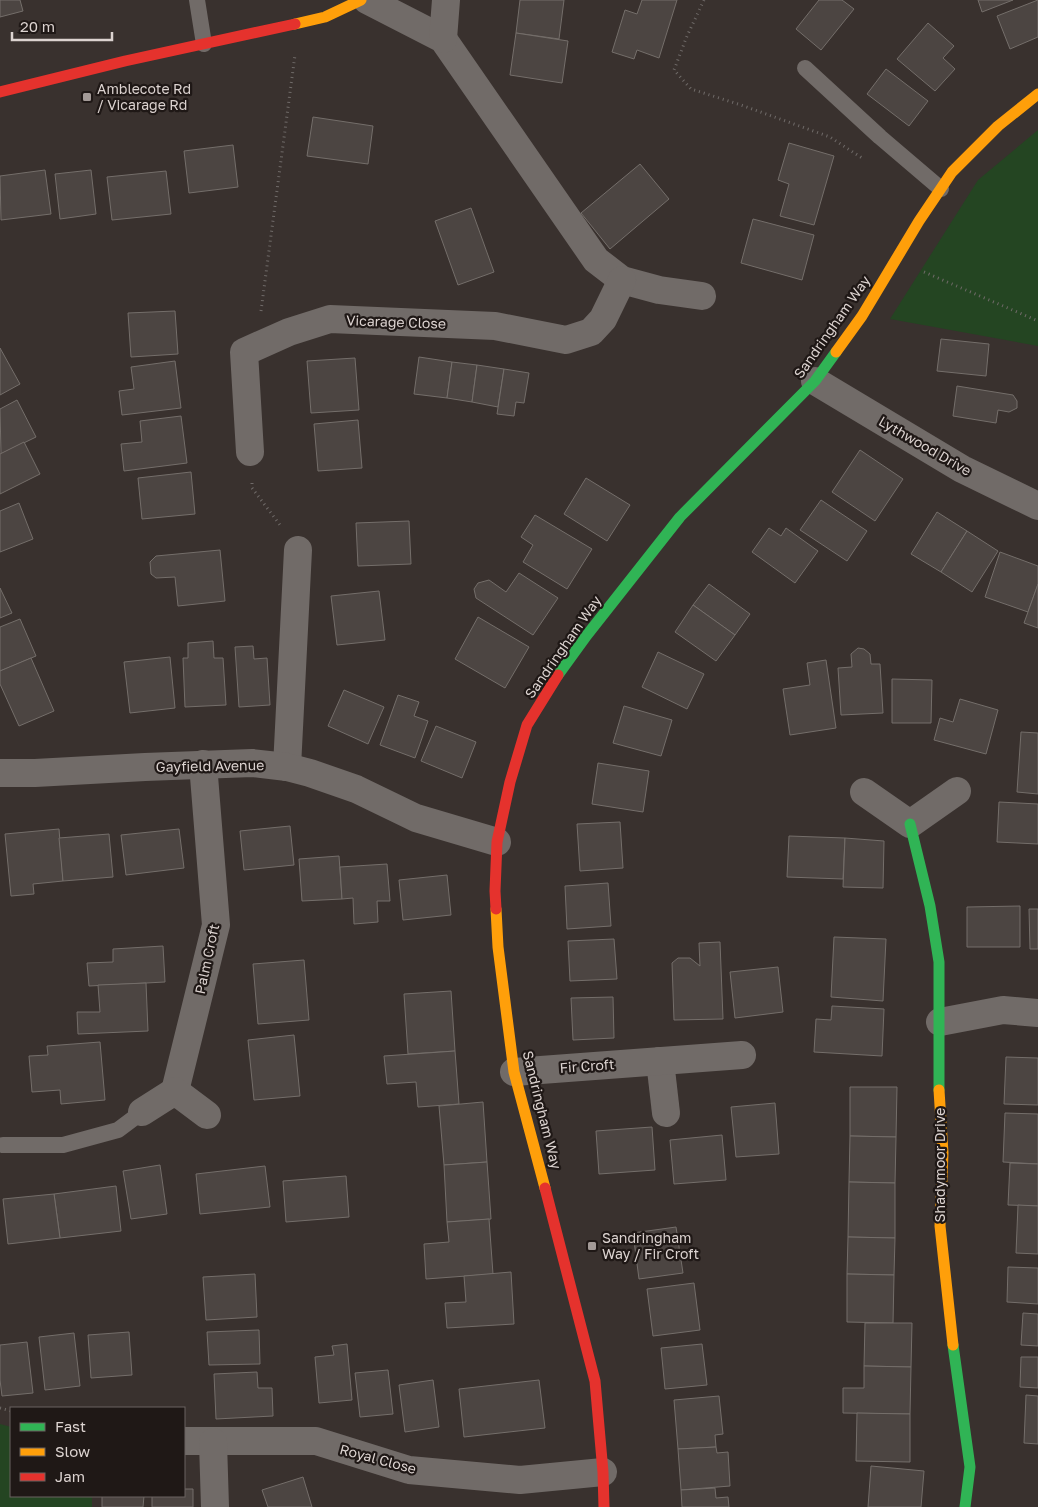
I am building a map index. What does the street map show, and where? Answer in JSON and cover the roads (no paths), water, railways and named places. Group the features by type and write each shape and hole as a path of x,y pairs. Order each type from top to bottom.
{"street":[{"path":"0,92 125,61 325,17 361,0"},
{"path":"367,0 442,39 596,260 622,280 659,290 702,296"},
{"path":"442,39 446,0"},
{"name":"Sandringham Way","path":"604,1507 595,1381 514,1072 498,948 495,892 497,842 510,782 527,726 553,682 587,635 680,516 815,381 862,316 919,221 952,172 998,126 1038,94"},
{"name":"Vicarage Close","path":"250,452 244,352 289,332 330,319 495,326 566,340 591,332 603,319 622,280"},
{"name":"Lythwood Drive","path":"815,381 962,469 1038,506"},
{"path":"287,767 298,550"},
{"name":"Gayfield Avenue","path":"0,772 35,773 252,763 287,767 356,789 416,818 497,842"},
{"name":"Palm Croft","path":"175,1091 216,925 203,764"},
{"path":"864,792 910,824 957,790"},
{"name":"Shadymoor Drive","path":"910,824 930,906 938,962 942,1153 940,1226 958,1387 970,1467 965,1507"},
{"path":"940,1022 1003,1010 1038,1013"},
{"name":"Fir Croft","path":"514,1072 742,1055"},
{"path":"660,1061 666,1113"},
{"path":"142,1112 175,1091 207,1115"},
{"name":"Royal Close","path":"185,1441 316,1441 409,1470 520,1480 603,1472"},
{"path":"213,1442 215,1507"}],"lane":[{"path":"197,0 204,44"},
{"path":"806,68 880,137 941,189"},
{"path":"3,1145 62,1145 118,1130 142,1112"}],"place":[{"name":"Amblecote Rd / Vicarage Rd","path":"87,97"},
{"name":"Sandringham Way / Fir Croft","path":"592,1246"}]}
